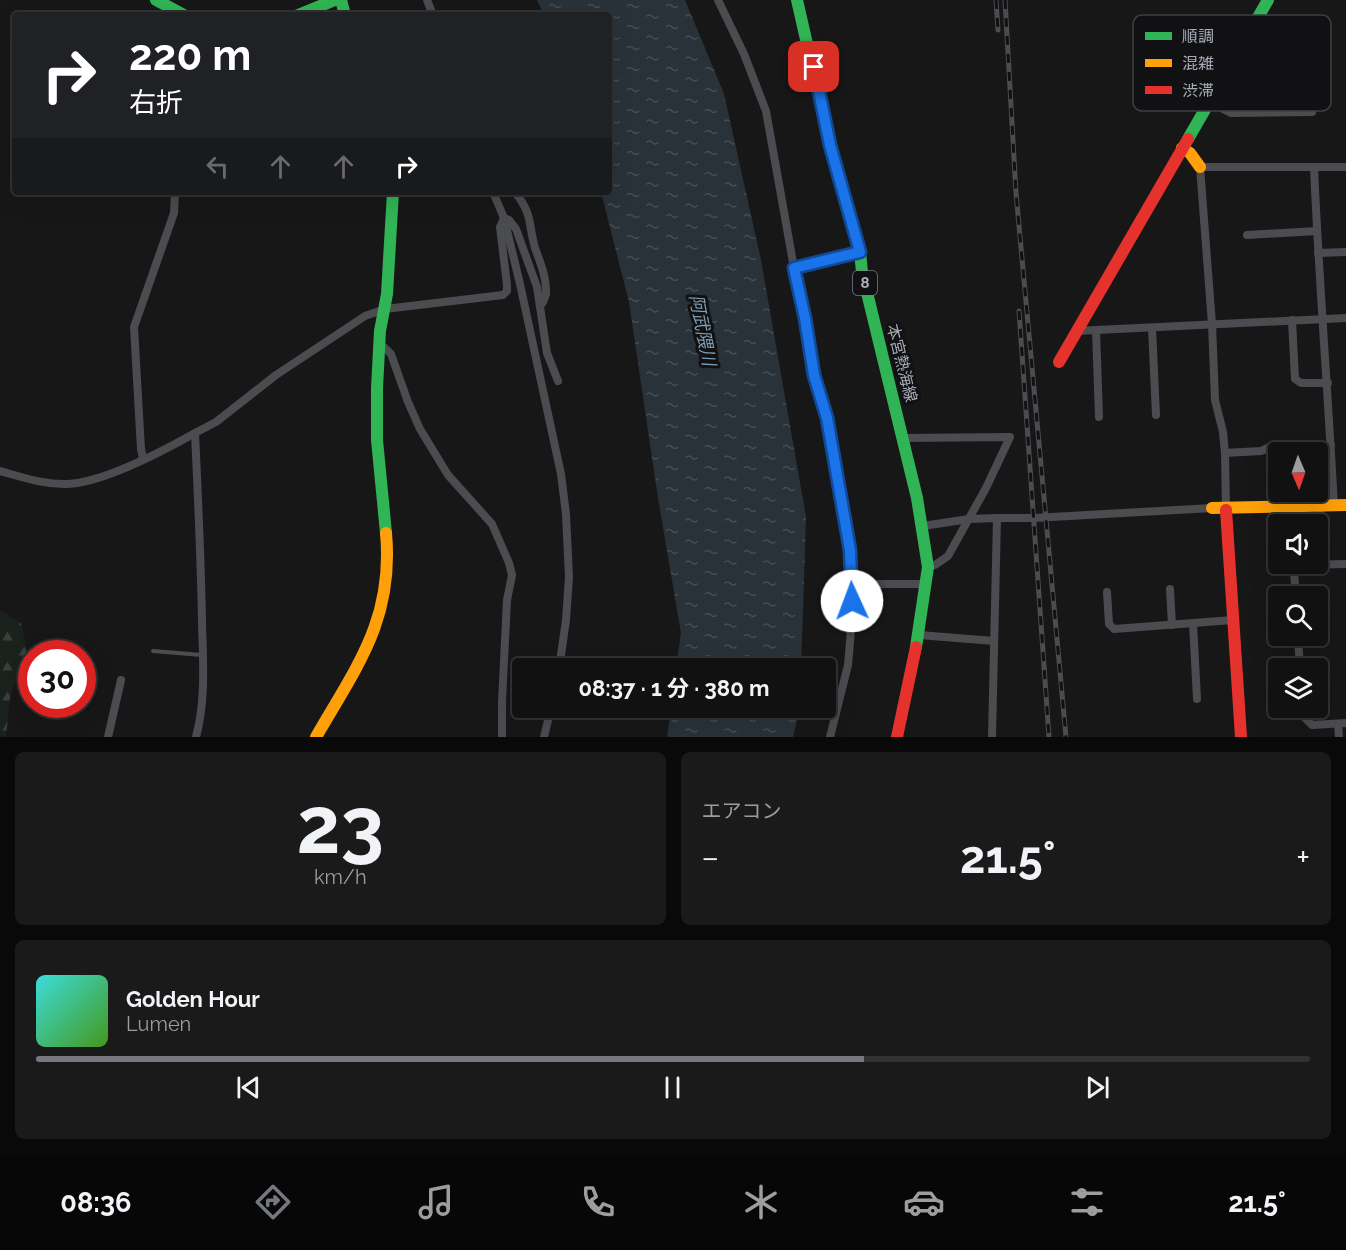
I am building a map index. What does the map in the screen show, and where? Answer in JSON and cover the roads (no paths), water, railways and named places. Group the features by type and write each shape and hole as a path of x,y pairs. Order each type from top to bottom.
{"street":[{"path":"156,0 171,12"},
{"path":"305,12 335,0"},
{"path":"718,0 744,54 766,111 814,375 827,418 850,550 852,618 848,665 830,737"},
{"name":"本宮熱海線","path":"797,0 830,145 860,252 862,272 904,438 923,526 928,567 918,635 897,737"},
{"path":"1259,15 1268,0"},
{"path":"1059,362 1204,111"},
{"path":"1227,111 1231,113 1312,112"},
{"path":"1182,148 1190,153 1200,167 1212,324 1215,400 1223,432 1225,453 1226,510 1242,737"},
{"path":"1200,167 1346,167"},
{"path":"923,526 969,519 1034,518 1212,508 1226,510 1340,506 1331,445 1328,383 1321,320 1314,168"},
{"path":"143,459 134,327 174,213 175,195"},
{"path":"316,737 369,645 378,622 384,595 388,557 377,440 379,347 380,331 386,309 393,195"},
{"path":"494,195 504,218 561,474 566,514 569,578 561,658"},
{"path":"517,195 527,210 534,245 543,272 546,294 540,307"},
{"path":"0,471 45,482 69,484 99,477 143,459 216,422 276,375 365,316 386,309 503,295 507,291 500,227 504,218"},
{"path":"504,218 509,220 516,229 537,287 547,353 558,381"},
{"path":"1247,235 1317,231"},
{"path":"794,268 860,252"},
{"path":"1318,254 1346,252"},
{"path":"1077,331 1346,318"},
{"path":"1292,320 1295,379 1301,383 1328,383"},
{"path":"1152,328 1156,415"},
{"path":"1096,330 1099,417"},
{"path":"379,347 384,347 391,354 408,402 430,447 448,475 492,524 509,563 512,575 507,600 502,737"},
{"path":"195,434 201,539 203,655 202,706 196,737"},
{"path":"904,438 1010,437 986,488 948,556 928,567"},
{"path":"1225,453 1261,451 1272,446 1291,445 1297,448 1331,445"},
{"path":"1320,507 1320,514"},
{"path":"992,737 997,518"},
{"path":"1328,564 1346,564"},
{"path":"851,584 924,584"},
{"path":"1170,590 1172,625"},
{"path":"1107,592 1109,624 1114,629 1233,620"},
{"path":"1193,623 1197,699"},
{"path":"918,635 993,641"},
{"path":"108,737 121,680"},
{"path":"544,737 549,718"},
{"path":"1305,718 1312,725 1342,724 1339,737"}],"lane":[{"path":"153,651 203,655"}],"water":[{"name":"阿武隈川","path":"537,0 685,0 724,94 761,260 806,517 801,658 678,658 681,633 629,302 602,195 612,195 612,12 543,12"},
{"path":"670,718 798,718 793,737 667,737"}],"railway":[{"path":"996,0 998,30"},
{"path":"1005,0 1016,193 1066,737"},
{"path":"1019,311 1049,737"}]}
